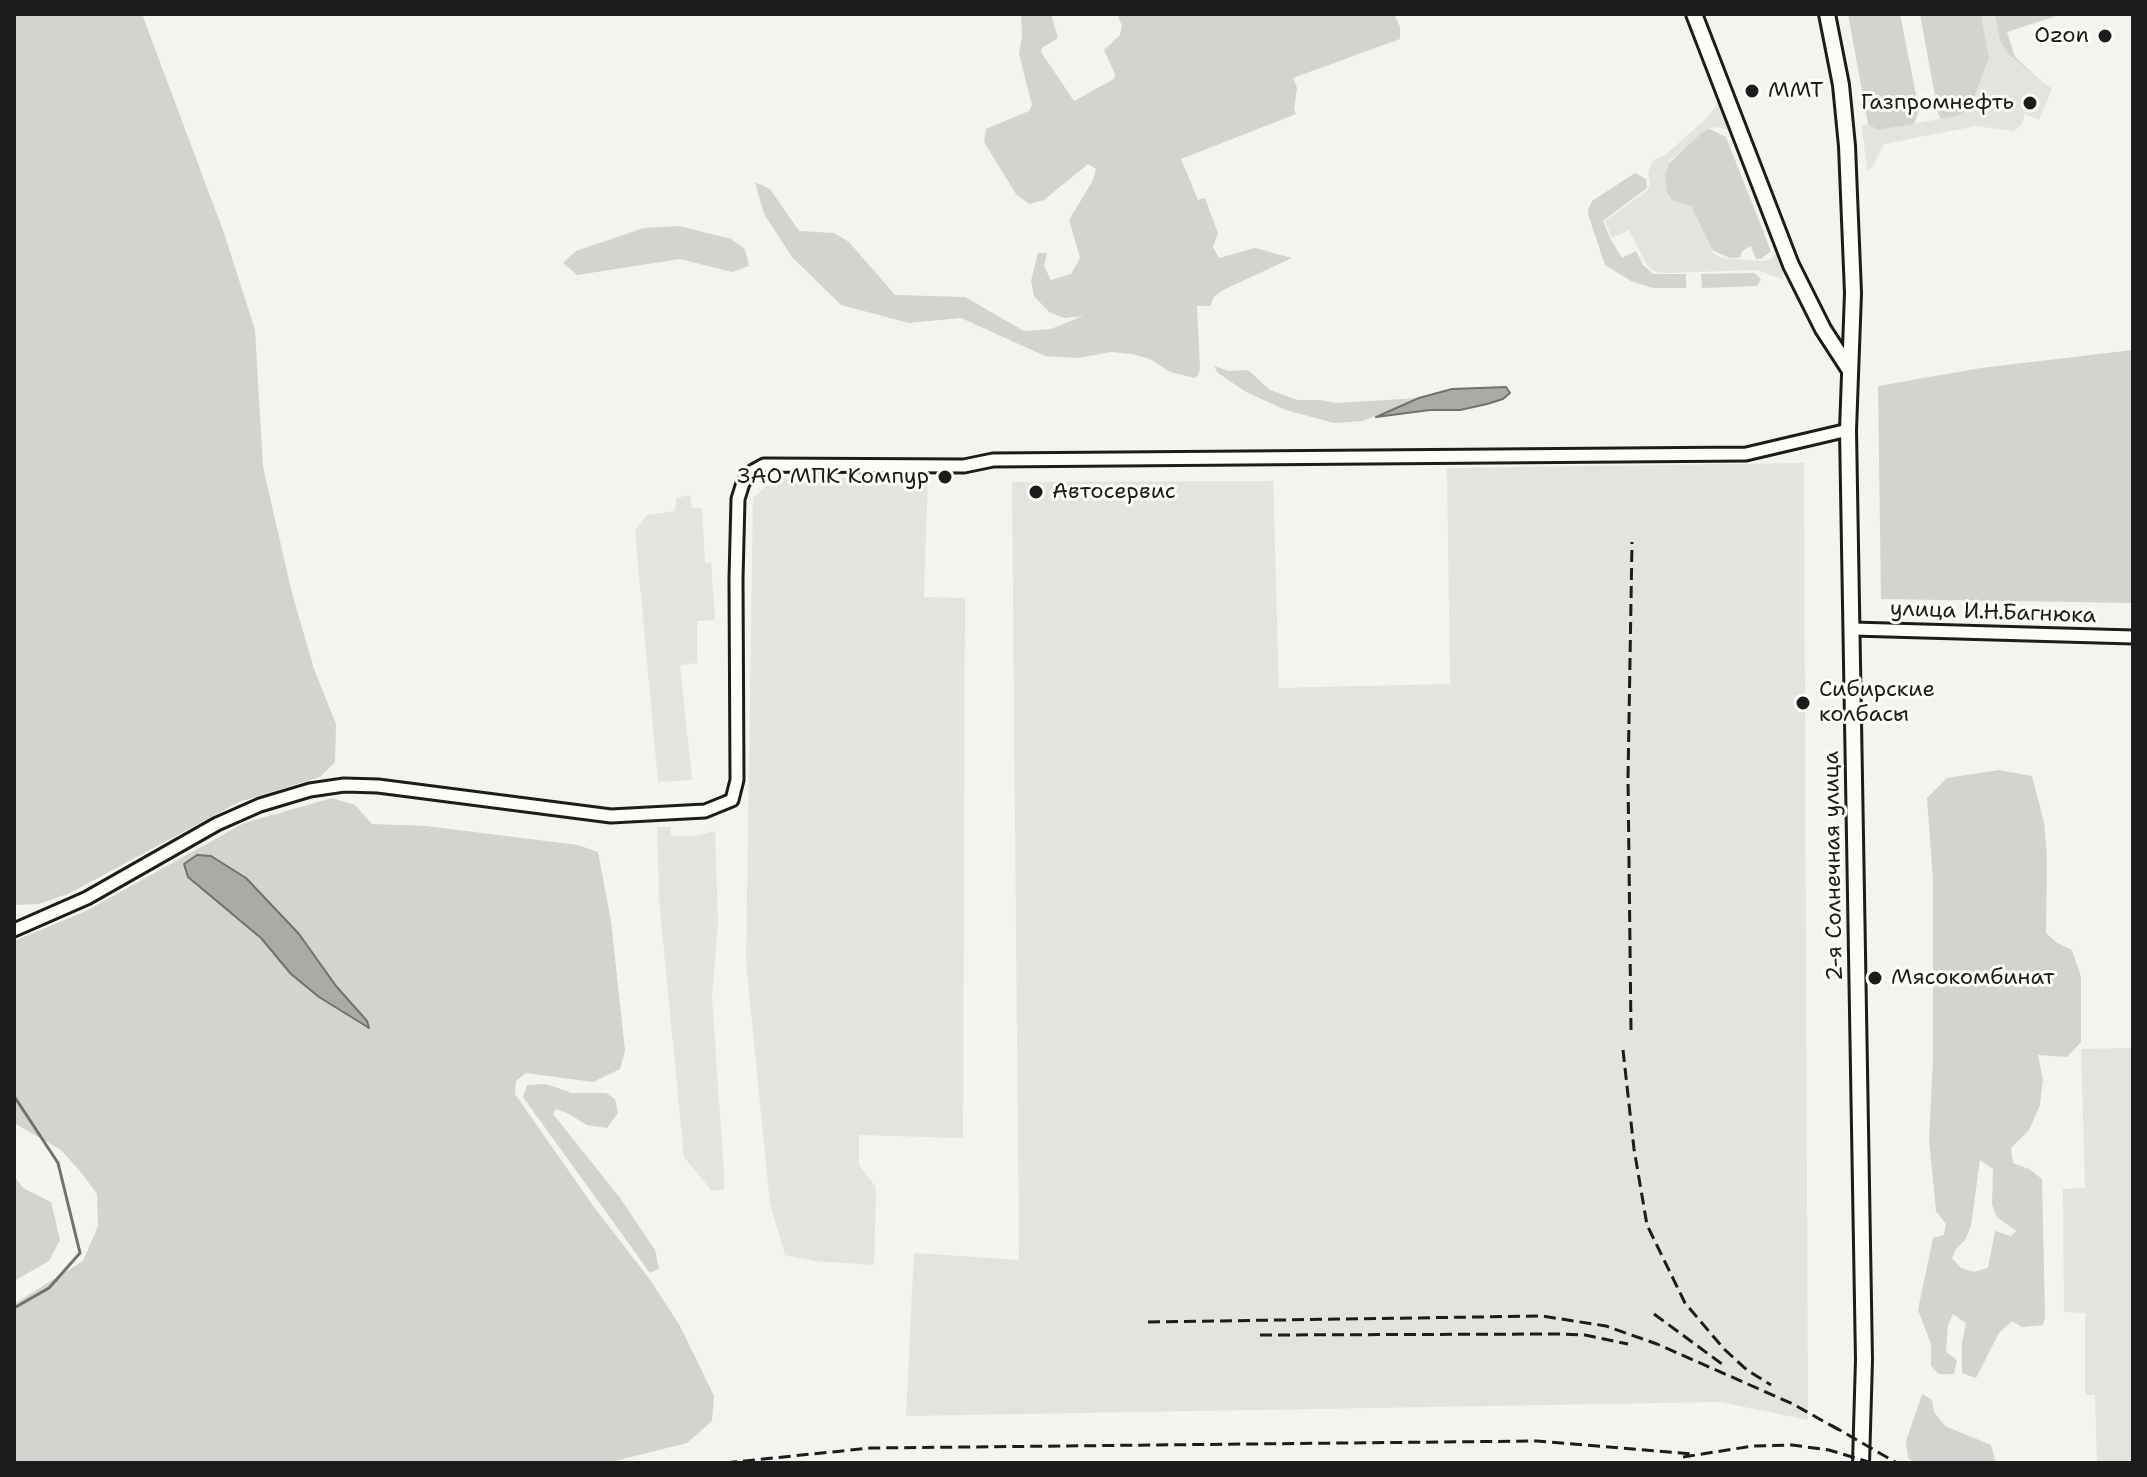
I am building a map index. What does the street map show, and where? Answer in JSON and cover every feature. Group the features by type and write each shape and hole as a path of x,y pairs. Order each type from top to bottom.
{"main road":[{"path":"1694,14 1791,265 1823,329 1849,369"},
{"name":"2-я Солнечная улица","path":"1827,14 1841,85 1849,172 1853,293 1848,430 1864,1360 1861,1463"}],"street":[{"path":"14,930 87,898 217,824 260,805 310,790 344,785 378,786 611,816 705,811 732,800 737,780 738,499 743,483 753,471 764,465 964,466 993,460 1746,454 1848,430"},
{"name":"улица И.Н.Багнюка","path":"1853,629 2133,637"}],"shaded area":[{"path":"14,14 142,14 224,233 255,330 263,467 292,593 314,669 336,724 335,762 320,777 239,802 70,893 39,904 14,905"},
{"path":"1021,14 1051,14 1058,38 1042,48 1041,52 1074,101 1114,79 1115,74 1104,50 1120,35 1122,26 1117,14 1394,14 1400,27 1400,39 1293,78 1297,88 1296,114 1181,159 1198,200 1205,198 1218,233 1213,247 1219,258 1255,248 1292,258 1223,290 1214,297 1210,306 1197,306 1200,367 1195,378 1170,372 1150,359 1132,354 1111,352 1078,358 1045,356 961,318 909,323 841,305 792,257 764,214 755,182 770,189 799,231 834,233 849,242 895,295 965,297 1024,331 1051,329 1083,316 1064,318 1049,312 1034,296 1031,281 1038,253 1047,253 1044,266 1051,280 1071,274 1080,258 1069,220 1092,182 1096,169 1088,164 1044,200 1029,204 1016,194 984,142 986,129 1029,111 1032,105 1019,54"},
{"path":"1848,14 1900,14 1919,110 1914,124 1878,130 1868,124"},
{"path":"1920,14 1981,14 1989,58 1970,108 1957,116 1941,119 1938,113"},
{"path":"1981,14 1995,14 2000,41 2007,53 2052,89 2039,120 2025,114 2021,125 2013,131 1976,126 1884,144 1872,168 1867,171 1862,126 1868,124 1878,130 1957,116 1970,108 1989,58"},
{"path":"1995,14 2062,14 2007,32 2015,57 2039,79 2007,53 2000,41"},
{"path":"1717,94 1732,132 1719,127 1711,128 1669,161 1713,253 1721,258 1765,261 1778,250 1784,280 1757,270 1654,271 1647,265 1629,230 1612,238 1605,221 1648,190 1648,173 1653,160 1665,155 1706,119 1717,105"},
{"path":"1710,129 1726,137 1771,251 1761,259 1756,259 1751,246 1742,251 1740,258 1730,258 1712,250 1691,206 1672,200 1667,192 1665,175 1669,163"},
{"path":"1635,173 1646,179 1647,188 1603,221 1611,240 1622,258 1636,251 1643,265 1653,274 1686,274 1686,288 1653,288 1631,281 1605,265 1588,214 1589,207 1592,201"},
{"path":"679,226 731,239 745,249 749,266 732,272 680,259 577,275 563,263 576,251 644,228"},
{"path":"1754,273 1761,279 1757,286 1702,288 1701,274"},
{"path":"2133,350 2133,603 1881,599 1878,386 1981,368"},
{"path":"1214,366 1228,371 1248,370 1270,390 1297,400 1337,403 1419,398 1363,421 1334,423 1286,410 1246,392 1218,373"},
{"path":"1506,387 1510,393 1487,404 1460,410 1430,410 1376,417 1419,398 1452,389"},
{"path":"1804,463 1808,1420 1720,1402 906,1416 914,1253 1019,1260 1012,482 1273,481 1279,688 1450,684 1447,468"},
{"path":"928,476 924,597 965,598 963,1138 859,1135 859,1165 876,1187 874,1265 814,1261 785,1255 770,1204 746,961 753,498 775,479"},
{"path":"690,495 692,508 702,508 705,563 711,562 715,620 697,621 697,663 680,665 692,780 658,782 635,531 647,515 675,511 676,498"},
{"path":"1999,770 2032,776 2044,822 2046,933 2072,950 2081,977 2081,1042 2067,1057 2038,1055 2043,1079 2040,1105 2029,1130 2011,1148 2013,1163 2029,1169 2042,1179 2043,1325 2022,1327 2012,1321 1999,1333 1976,1378 1962,1373 1966,1323 1953,1314 1948,1325 1946,1352 1957,1360 1954,1374 1939,1374 1931,1366 1931,1344 1918,1310 1933,1238 1944,1235 1946,1224 1936,1211 1929,1140 1933,1058 1933,880 1927,798 1947,778","holes":["1980,1160 1993,1169 1992,1205 1997,1217 2016,1231 2011,1236 1995,1231 1988,1268 1974,1272 1961,1268 1952,1258 1971,1226"]},
{"path":"332,798 355,805 372,824 426,826 578,845 598,852 611,921 625,1051 620,1069 593,1082 526,1073 516,1081 515,1094 594,1207 651,1281 680,1326 714,1396 712,1421 687,1443 607,1463 14,1463 14,1304 83,1261 98,1226 97,1194 80,1171 61,1150 14,1123 14,941 86,911 244,823","holes":["188,877 336,986 367,1021 364,1026 319,997 291,974 261,938"]},
{"path":"657,827 671,827 671,836 715,831 718,922 712,998 724,1189 712,1191 684,1157 659,899"},
{"path":"197,855 211,856 246,878 299,934 336,986 367,1021 369,1028 319,997 291,974 261,938 188,877 184,864"},
{"path":"2133,1048 2133,1463 2097,1463 2095,1395 2085,1395 2085,1313 2064,1312 2063,1189 2085,1188 2081,1049"},
{"path":"546,1084 572,1093 606,1093 615,1099 618,1113 607,1128 587,1125 556,1109 553,1114 620,1198 655,1250 659,1269 650,1273 523,1097 527,1085"},
{"path":"14,1176 23,1188 51,1202 60,1240 49,1261 14,1281"},
{"path":"1922,1394 1932,1400 1934,1412 1945,1426 1991,1445 1995,1460 1999,1463 1915,1463 1908,1458 1906,1441"}],"waterway":[{"path":"14,1096 58,1163 80,1253 49,1288 14,1308"}],"railway":[{"path":"1631,1030 1628,778 1632,542"},
{"path":"1623,1050 1634,1149 1647,1225 1685,1303 1724,1349 1747,1370 1771,1385"},
{"path":"1654,1314 1722,1364"},
{"path":"1148,1322 1542,1316 1606,1326 1657,1344 1793,1404 1839,1430"},
{"path":"1260,1335 1558,1334 1585,1335 1628,1344"},
{"path":"1831,1425 1897,1463"},
{"path":"725,1463 870,1448 1537,1441 1694,1454"},
{"path":"1683,1457 1753,1446 1792,1445 1829,1450 1872,1463"}],"place":[{"name":"Ozon","path":"2105,36"},
{"name":"ММТ","path":"1752,91"},
{"name":"Газпромнефть","path":"2030,103"},
{"name":"ЗАО МПК Компур","path":"945,477"},
{"name":"Автосервис","path":"1036,492"},
{"name":"Сибирские колбасы","path":"1803,703"},
{"name":"Мясокомбинат","path":"1875,978"}]}
